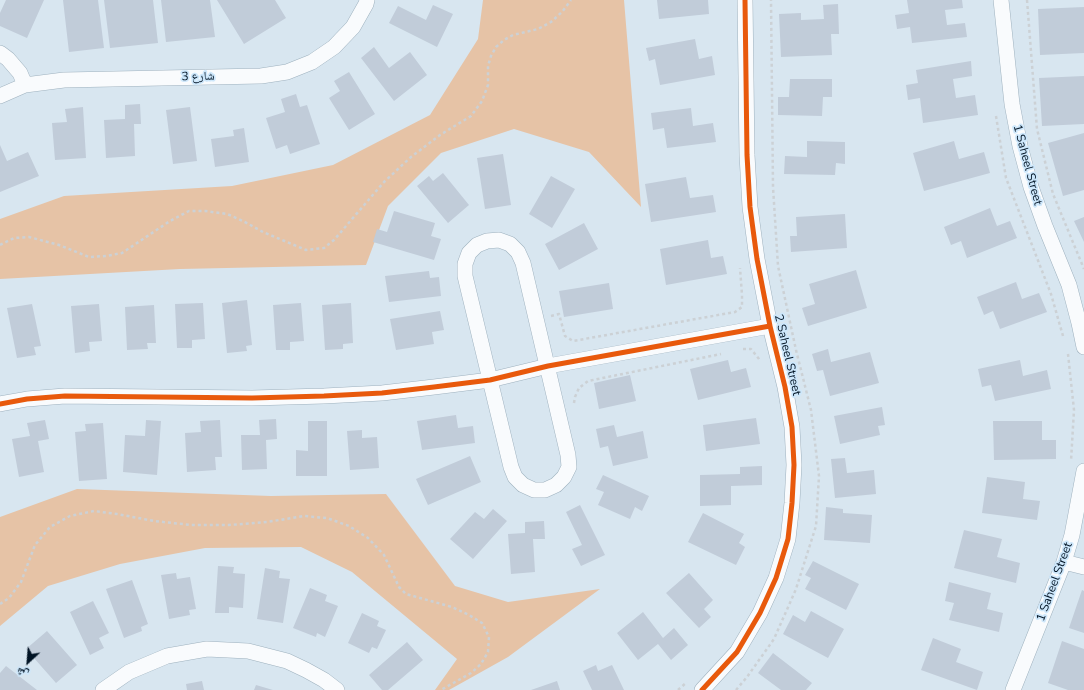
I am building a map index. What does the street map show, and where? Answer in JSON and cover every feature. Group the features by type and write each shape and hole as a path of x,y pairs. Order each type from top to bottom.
{"street":[{"name":"3 شارع","path":"0,96 25,85 64,80 261,76 287,72 312,62 334,47 353,27 367,0"},
{"name":"2 Saheel Street","path":"702,690 737,652 760,613 776,578 788,539 792,503 794,465 792,426 757,259 750,207 747,156 745,0"},
{"name":"1 Saheel Street","path":"1001,0 1012,104 1020,146 1031,187 1069,285 1084,347"},
{"path":"0,53 8,59 20,73 25,85"},
{"path":"487,240 499,240 510,244 518,252 523,263 548,366 568,455 568,467 564,477 556,485 545,490 534,490 523,485 515,477 511,467 465,276 465,264 469,253 477,245 487,240"},
{"path":"0,404 27,399 65,396 252,398 389,392 490,380 548,366 770,326"},
{"name":"1 Saheel Street","path":"1013,690 1064,562 1072,536 1077,470"},
{"path":"1064,562 1084,567"},
{"path":"103,690 129,672 167,656 207,649 248,651 287,662 324,680 337,690"}],"path":[{"path":"0,245 14,238 29,237 59,245 89,257 106,256 122,253 170,221 189,211 205,211 227,214 263,232 306,250 324,248 334,240 384,182 411,157 440,135 471,116 482,101 488,85 488,66 496,47 513,35 538,28 551,22 562,12 571,0"},
{"path":"1027,0 1037,129 1053,194 1084,269"},
{"path":"995,109 1006,178 1051,294 1064,338"},
{"path":"537,320 559,314 565,336 574,341 735,312 742,307 740,263"},
{"path":"735,312 743,349 752,350 759,358 761,365"},
{"path":"558,412 574,403 579,388 588,381 727,352"},
{"path":"1068,353 1074,410 1077,470"},
{"path":"0,604 9,598 21,582 35,545 50,527 70,516 94,511 154,521 229,526 304,516 327,518 349,526 368,538 384,555 399,587 406,594 452,607 482,623 489,637 488,652 481,664 471,673 440,690"},
{"path":"678,690 690,679"}],"shaded area":[{"path":"483,0 624,0 641,207 589,152 514,129 441,153 388,206 366,265 180,269 0,279 0,219 64,196 232,186 333,165 430,115 478,39"},
{"path":"77,489 271,496 386,494 455,586 508,602 600,589 508,657 449,690 435,690 457,659 352,572 301,547 205,548 120,564 48,586 0,626 0,517"}],"building":[{"path":"6,0 44,0 27,38 0,26 0,13"},
{"path":"63,0 98,0 104,48 69,52"},
{"path":"104,0 153,0 158,43 110,48"},
{"path":"161,0 210,0 215,37 166,42"},
{"path":"217,0 275,0 286,18 244,44"},
{"path":"657,0 708,0 709,14 659,19"},
{"path":"907,0 962,0 963,8 945,10 947,25 965,23 967,37 912,43 910,27 897,29 895,15 909,13"},
{"path":"838,4 839,34 831,34 832,55 781,57 779,14 801,13 801,20 824,19 823,5"},
{"path":"433,5 453,14 437,47 389,23 398,6 426,20"},
{"path":"1084,7 1084,53 1040,55 1038,9"},
{"path":"695,39 699,59 712,56 715,75 660,85 655,59 649,61 646,48"},
{"path":"374,47 389,68 410,52 427,75 394,101 361,58"},
{"path":"971,61 972,76 953,79 956,98 975,95 978,115 923,123 920,98 908,100 906,85 918,83 916,70"},
{"path":"349,72 375,114 349,130 329,98 340,91 334,81"},
{"path":"1084,76 1084,124 1042,126 1039,78"},
{"path":"790,79 832,79 832,97 823,97 822,116 778,115 778,97 789,97"},
{"path":"296,94 300,107 307,105 320,144 290,154 287,145 276,149 266,118 285,112 281,99"},
{"path":"140,104 141,124 134,124 135,156 106,158 104,120 125,119 125,105"},
{"path":"83,107 86,158 55,160 52,123 67,122 65,109"},
{"path":"190,107 197,161 173,164 166,110"},
{"path":"691,108 693,126 713,123 716,142 667,148 664,128 653,130 651,113"},
{"path":"244,128 249,162 215,167 211,139 234,136 233,130"},
{"path":"1084,133 1084,190 1063,196 1048,143"},
{"path":"807,141 845,142 845,164 836,163 835,175 784,174 785,156 807,157"},
{"path":"954,141 959,159 984,152 990,173 924,191 913,153"},
{"path":"0,145 7,161 28,152 39,176 0,192"},
{"path":"503,154 511,205 485,209 477,158"},
{"path":"443,173 469,205 448,223 417,186 429,176 433,181"},
{"path":"551,176 575,189 552,228 529,214"},
{"path":"686,177 690,198 713,195 716,212 651,222 645,184"},
{"path":"990,208 997,226 1010,221 1017,238 967,258 961,241 951,245 944,227"},
{"path":"394,211 435,223 431,236 441,239 434,260 373,242 377,229 387,232"},
{"path":"845,214 847,248 791,252 790,236 797,236 796,217"},
{"path":"1084,217 1084,242 1074,221"},
{"path":"584,223 598,249 559,270 545,244"},
{"path":"708,240 711,258 723,256 727,274 666,285 660,249"},
{"path":"856,270 867,308 808,326 802,308 815,304 809,284"},
{"path":"429,271 430,278 439,277 441,296 389,302 385,276"},
{"path":"1016,282 1022,299 1039,293 1047,312 1000,329 993,311 984,315 977,297"},
{"path":"609,283 613,309 564,317 559,291"},
{"path":"247,300 252,345 246,346 247,351 227,353 222,303"},
{"path":"203,303 205,339 192,340 192,348 177,348 175,304"},
{"path":"301,303 304,341 290,342 290,350 276,350 273,305"},
{"path":"351,303 353,343 343,344 343,349 325,350 322,305"},
{"path":"32,304 41,346 34,347 36,355 17,358 7,308"},
{"path":"99,304 102,341 89,342 90,351 75,353 71,306"},
{"path":"154,305 156,343 147,343 148,349 127,350 125,307"},
{"path":"440,311 444,330 432,332 434,344 396,350 390,319"},
{"path":"828,349 831,362 870,352 879,383 830,396 823,370 817,371 812,354"},
{"path":"728,360 731,372 746,368 751,387 698,400 690,369"},
{"path":"1020,360 1023,376 1047,370 1051,389 995,401 991,385 982,387 978,369"},
{"path":"630,375 636,401 599,409 594,383"},
{"path":"882,407 885,425 878,426 880,435 840,444 834,416"},
{"path":"456,415 458,428 473,426 475,443 422,450 417,421"},
{"path":"756,418 760,444 706,451 703,425"},
{"path":"276,419 277,439 266,440 267,469 242,470 241,435 260,435 259,420"},
{"path":"45,420 49,439 38,441 44,472 19,477 12,439 30,436 27,423"},
{"path":"146,420 161,421 157,475 123,472 125,435 145,436"},
{"path":"220,420 222,457 215,457 216,470 187,472 185,433 201,432 200,421"},
{"path":"308,421 327,421 327,476 296,476 296,450 308,451"},
{"path":"993,421 1042,421 1042,440 1056,440 1056,459 994,460"},
{"path":"103,423 107,479 79,481 75,432 86,431 85,424"},
{"path":"614,425 617,437 643,431 648,458 613,466 608,446 600,448 596,429"},
{"path":"362,430 362,438 377,437 379,468 350,470 347,431"},
{"path":"470,456 481,482 428,505 416,479"},
{"path":"845,458 847,473 874,470 876,494 835,498 831,459"},
{"path":"762,466 762,485 731,486 731,505 700,506 700,475 740,474 740,467"},
{"path":"603,475 649,496 642,511 635,507 630,519 598,505 604,492 596,489"},
{"path":"987,477 1025,482 1023,499 1040,501 1037,520 982,513"},
{"path":"580,505 605,555 581,566 572,549 582,545 566,512"},
{"path":"826,507 843,509 843,513 872,515 870,543 824,540"},
{"path":"493,509 507,521 473,559 450,539 475,512 484,519"},
{"path":"703,513 744,534 739,543 745,547 736,565 688,542"},
{"path":"544,521 545,539 533,539 535,572 511,574 508,534 525,533 525,522"},
{"path":"964,530 1002,539 997,557 1020,563 1016,583 954,568"},
{"path":"813,561 859,584 846,610 805,589 811,578 805,575"},
{"path":"218,566 234,567 233,573 245,574 243,608 229,607 229,613 215,613"},
{"path":"265,568 280,571 279,578 290,579 283,623 257,619"},
{"path":"176,573 177,579 190,577 196,609 189,610 190,615 169,619 161,575"},
{"path":"689,573 713,600 704,609 711,617 699,628 666,593"},
{"path":"132,580 148,624 141,627 142,631 124,638 106,589"},
{"path":"949,582 991,593 987,609 1003,613 999,632 949,620 954,603 945,601"},
{"path":"310,588 327,595 325,601 338,606 325,637 317,633 316,637 293,628"},
{"path":"1082,590 1084,591 1084,633 1069,628"},
{"path":"93,601 109,633 99,638 104,648 90,655 70,612"},
{"path":"811,611 844,629 828,658 783,634 793,615 805,622"},
{"path":"643,612 663,638 674,628 688,645 671,660 658,644 638,660 617,633"},
{"path":"362,613 379,621 377,626 386,630 377,649 372,647 369,653 348,643"},
{"path":"47,631 77,665 56,683 26,649"},
{"path":"933,638 961,649 956,662 983,672 977,690 921,670"},
{"path":"1062,641 1084,649 1084,690 1068,690 1048,683"},
{"path":"407,642 423,660 388,690 382,690 369,675"},
{"path":"773,653 812,683 806,690 781,690 758,673"},
{"path":"596,665 598,671 612,665 624,690 592,690 583,671"},
{"path":"6,666 37,690 0,690 0,673"},
{"path":"202,681 204,690 187,690 186,684"},
{"path":"557,681 560,690 531,690"},
{"path":"256,685 273,690 254,690"}],"cycle path":[{"path":"702,690 737,652 760,613 776,578 788,539 792,503 794,465 792,427 785,387 770,326 757,259 750,207 747,155 745,0"},
{"path":"0,404 27,399 65,396 252,398 382,393 490,380 548,366 770,326"}]}
